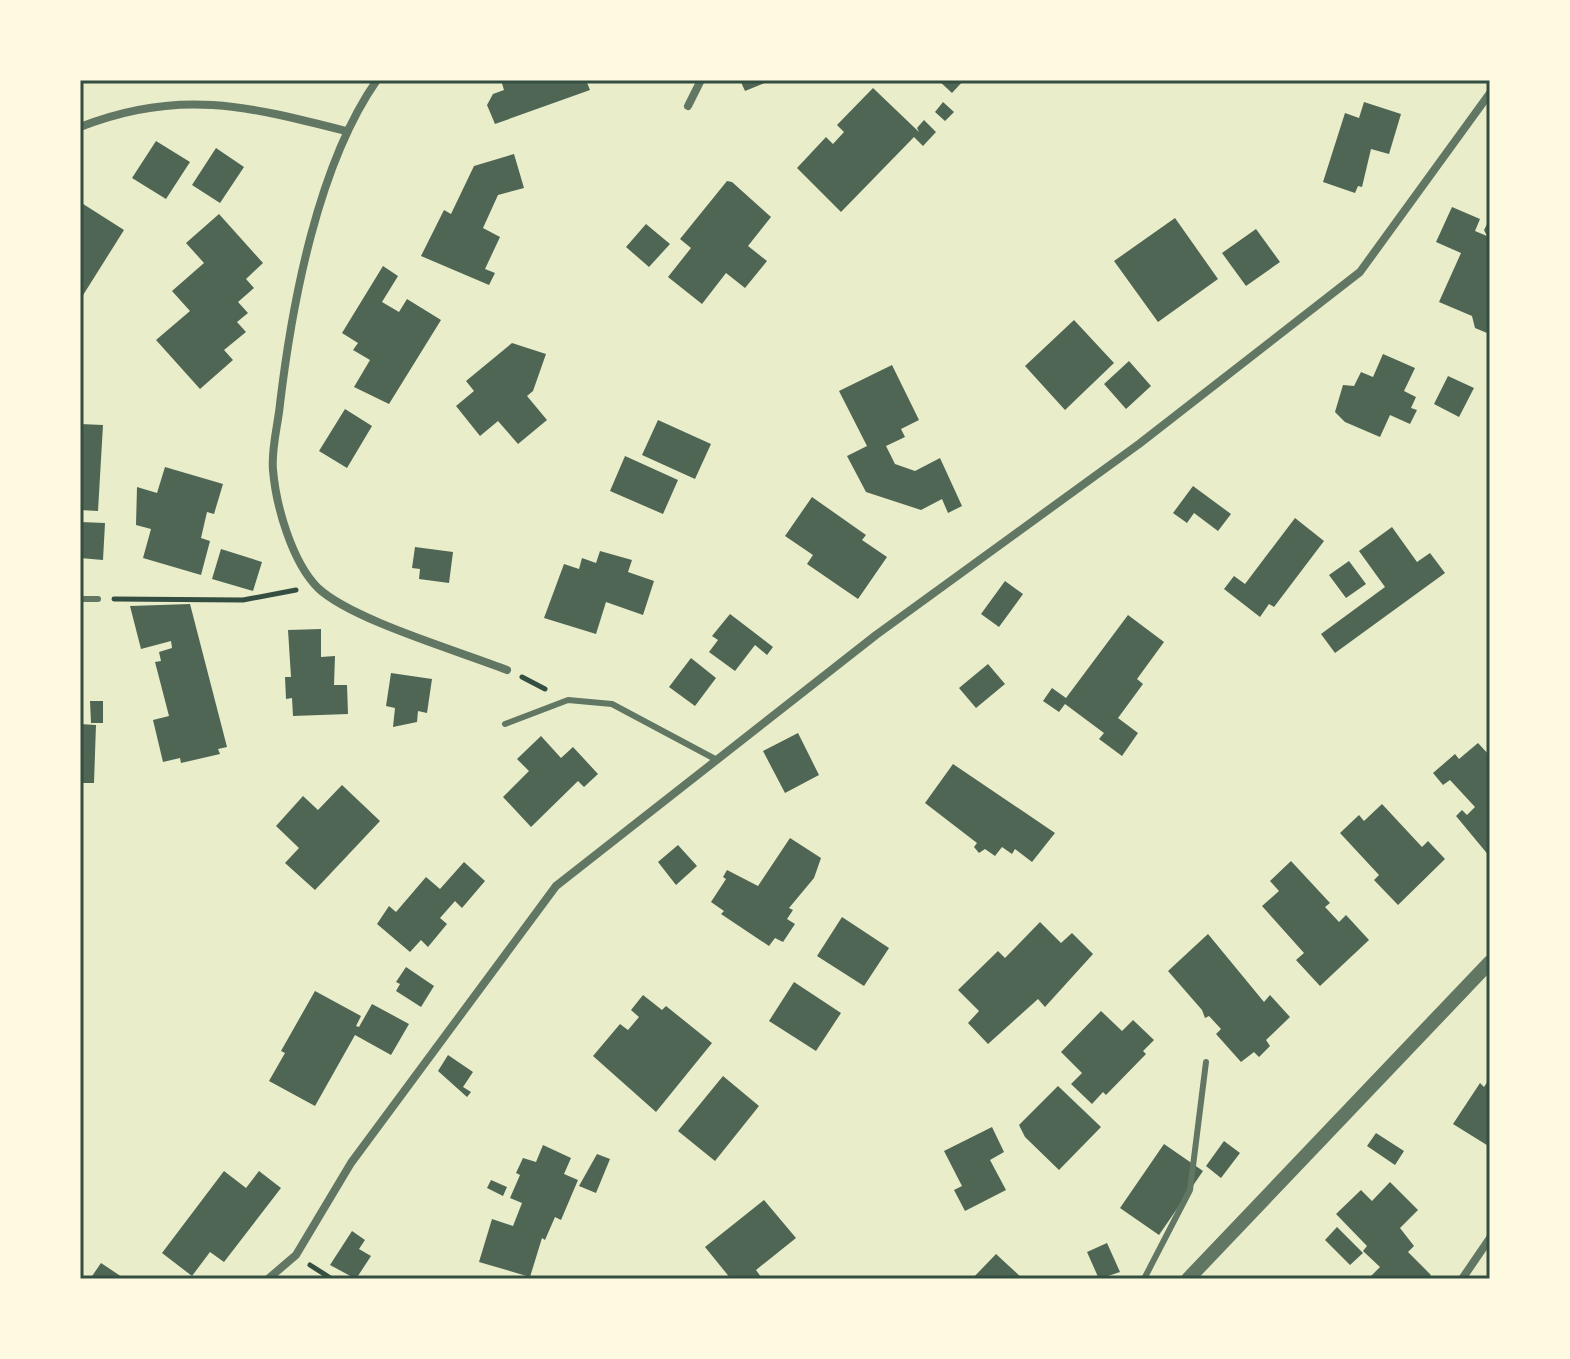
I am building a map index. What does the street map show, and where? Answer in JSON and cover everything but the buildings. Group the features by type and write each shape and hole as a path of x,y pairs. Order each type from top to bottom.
{"street":[{"path":"377,80 346,131 318,215 287,344 273,468 286,533 316,586 343,607 507,670"},
{"path":"688,106 701,80"},
{"path":"268,1279 296,1255 351,1163 556,886 876,635 1139,444 1360,272 1490,93"},
{"path":"80,127 143,106 179,103 237,107 346,131"},
{"path":"1188,1279 1490,962"},
{"path":"1462,1279 1490,1238"}],"lane":[{"path":"80,599 98,599"},
{"path":"505,724 568,700 612,704 717,760"},
{"path":"1144,1279 1190,1190 1206,1062"}],"path":[{"path":"98,599 243,600 316,586"},
{"path":"507,670 568,700"}]}
